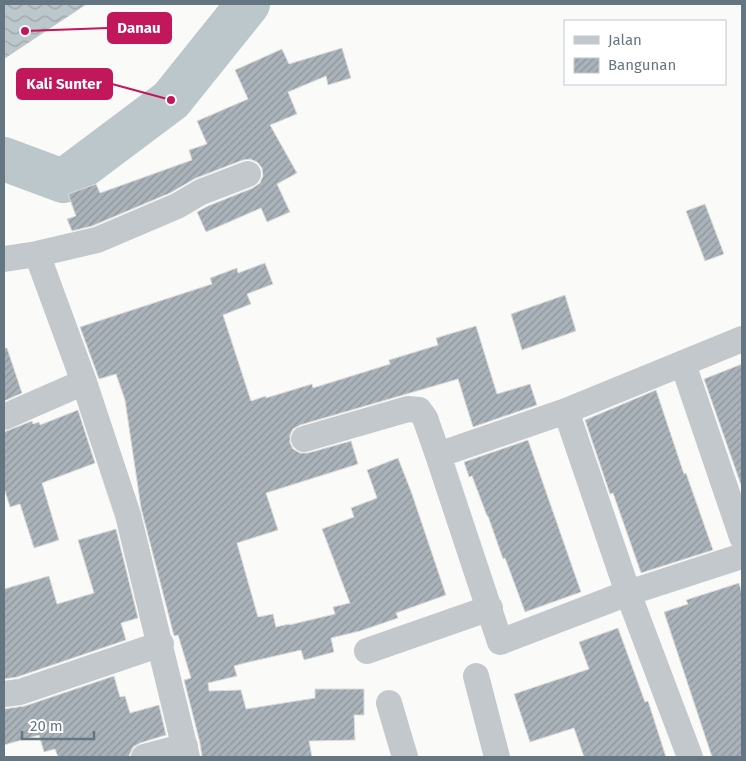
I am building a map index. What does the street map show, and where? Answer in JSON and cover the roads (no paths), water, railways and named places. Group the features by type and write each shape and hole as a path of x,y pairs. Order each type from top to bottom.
{"street":[{"path":"4,258 37,254 97,240 177,206 201,192 248,174"},
{"path":"37,254 84,382 128,514 186,752 144,757"},
{"path":"438,455 566,411 742,339"},
{"path":"683,364 742,537"},
{"path":"4,417 84,382"},
{"path":"304,439 408,409 419,410 425,418 438,455 500,642 628,593 742,556"},
{"path":"566,411 628,593 690,757"},
{"path":"367,651 490,608"},
{"path":"4,694 20,692 161,644"},
{"path":"476,676 497,757"},
{"path":"389,703 404,757"}],"water":[{"path":"4,4 87,4 4,59"}],"waterway":[{"path":"4,159 63,181 171,100 248,4"}],"place":[{"name":"Danau","path":"25,31"},
{"name":"Kali Sunter","path":"171,100"}]}
